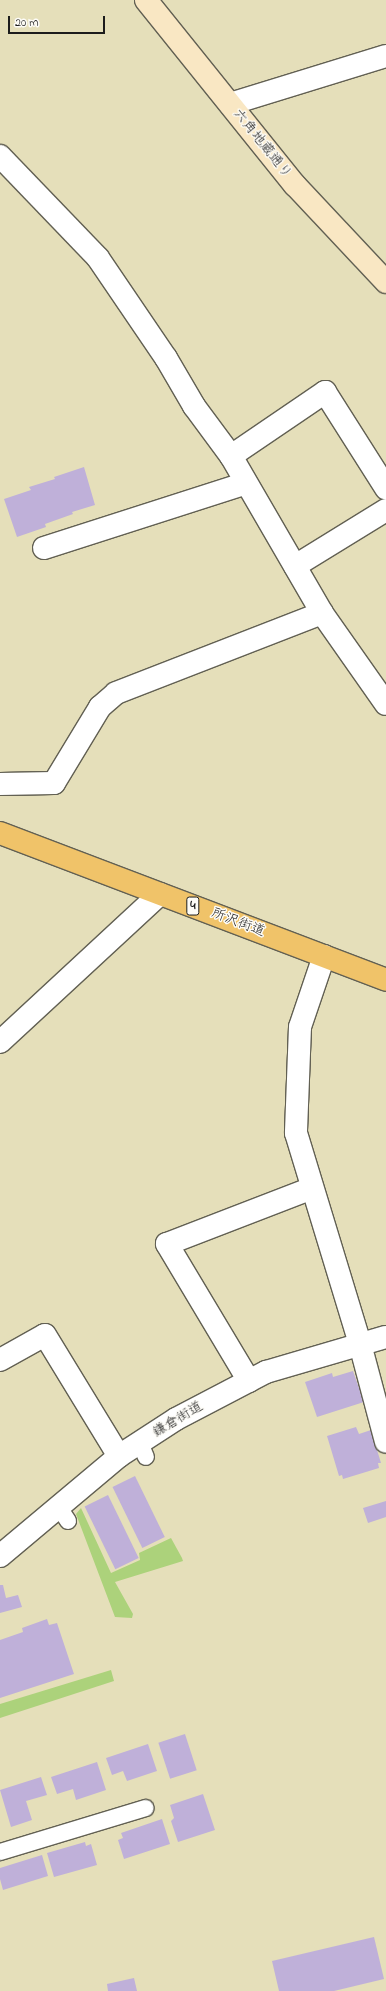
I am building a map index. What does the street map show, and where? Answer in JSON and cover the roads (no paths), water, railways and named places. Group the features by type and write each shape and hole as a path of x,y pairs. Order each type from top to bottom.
{"main road":[{"name":"所沢街道","path":"0,833 386,980"}],"street":[{"name":"六角地蔵通り","path":"146,0 295,185 386,282"},
{"path":"230,104 386,56"},
{"path":"0,156 98,258 166,358 194,406 231,456 322,613 379,678 386,704"},
{"path":"231,456 325,392 386,488"},
{"path":"44,548 246,483"},
{"path":"295,566 386,510"},
{"path":"0,784 54,783 100,707 116,693 322,613"},
{"path":"0,1042 160,894"},
{"path":"324,956 300,1028 296,1133 360,1344 386,1442"},
{"path":"249,1380 167,1244 312,1188"},
{"path":"0,1360 45,1335 119,1456"},
{"name":"鎌倉街道","path":"0,1556 63,1514 119,1456 143,1450 176,1419 266,1372 386,1337"}],"lane":[{"path":"0,1852 146,1808"}]}
